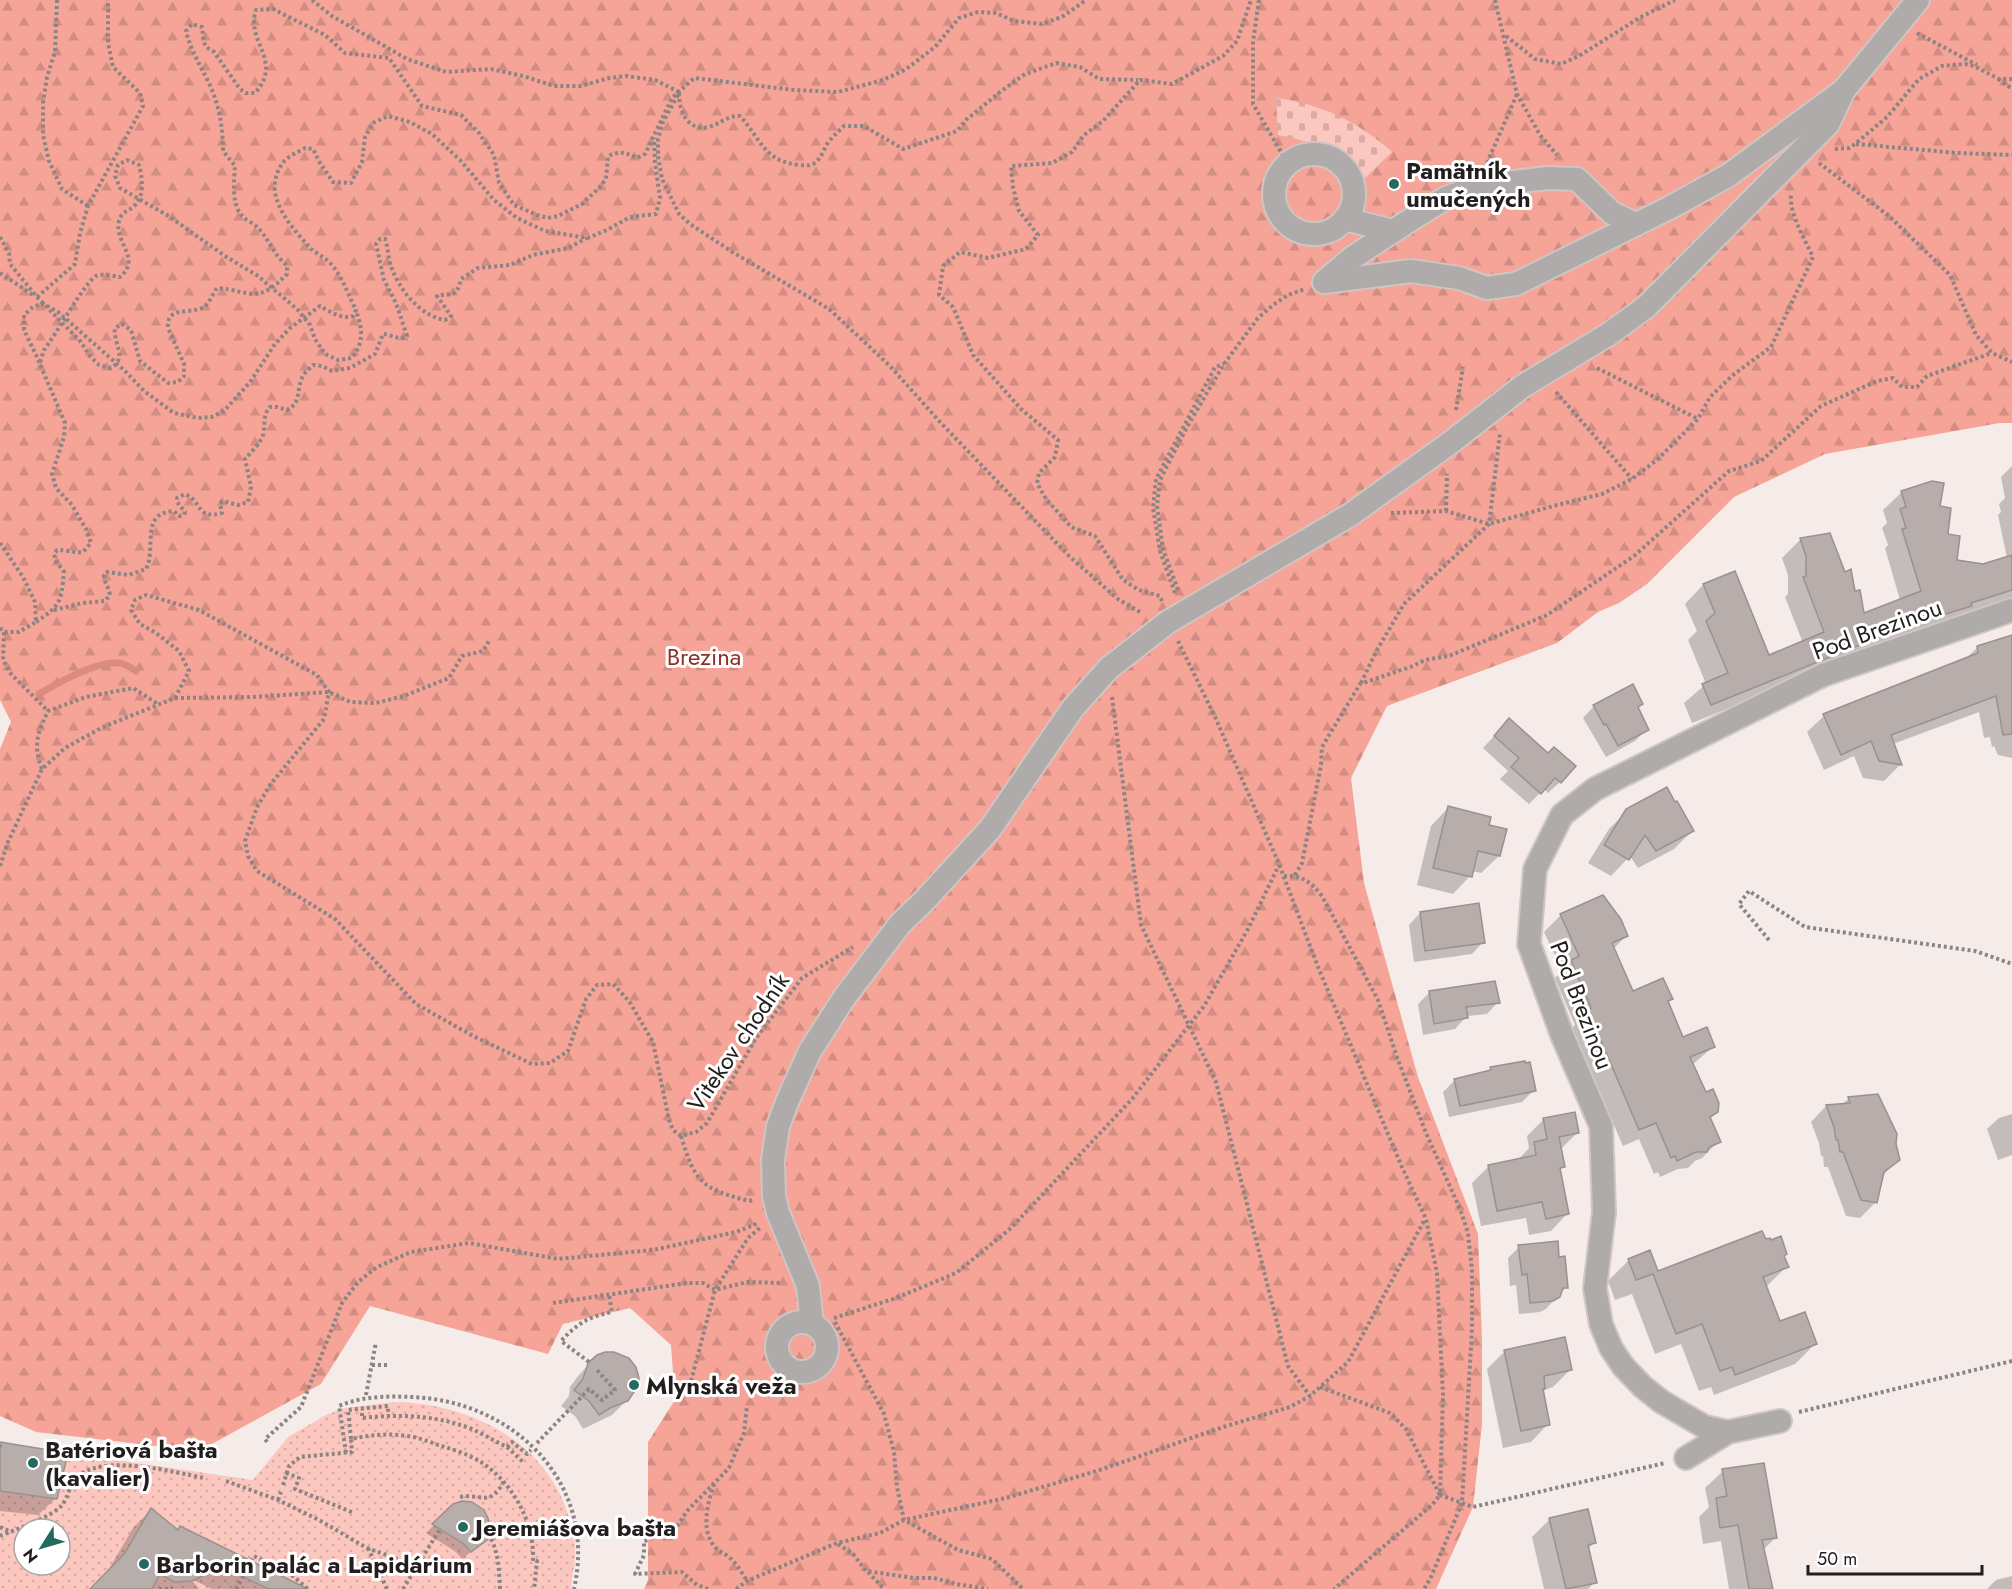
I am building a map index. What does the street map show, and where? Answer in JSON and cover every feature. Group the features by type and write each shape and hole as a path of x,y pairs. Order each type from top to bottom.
{"street":[{"path":"822,1321 776,1204 773,1160 778,1126 810,1051 844,998 900,924 990,829 1073,708 1109,668 1178,608 1290,551 1371,500 1503,402 1609,334 1646,307 1828,124 1844,90 1918,0"},
{"path":"1324,282 1411,271 1459,278 1487,288 1516,284 1671,207 1729,174 1844,90"},
{"path":"1309,154 1331,158 1341,165 1349,175 1354,198 1345,219 1338,226 1319,234 1309,234 1288,225 1276,205 1274,194 1280,172 1288,164 1309,154"},
{"path":"1324,282 1352,258 1393,231 1446,198 1477,186 1548,178 1577,179 1612,213 1636,224"},
{"path":"1345,219 1393,231"},
{"name":"Pod Brezinou","path":"1728,1432 1659,1408 1623,1366 1611,1348 1601,1324 1595,1288 1604,1212 1601,1126 1563,1035 1529,944 1535,869 1562,815 1595,789 1823,675 2012,610"},
{"path":"1686,1458 1728,1432 1785,1418"}],"path":[{"path":"57,0 55,52 47,77 43,103 43,135 49,161 62,189 88,206"},
{"path":"37,297 75,264 80,233 88,206 143,106 141,93 113,67 108,43 108,0"},
{"path":"312,0 332,16 407,59 446,72 491,69 523,75 554,86 581,86 626,76 655,80 679,92"},
{"path":"0,237 9,253 10,264 99,365 111,368 117,364 120,356 114,334 115,328 122,324 131,330 140,361 168,383 178,382 184,376 184,364 168,328 167,322 171,316 183,310 200,309 208,304 217,288 248,295 258,294 271,288 287,274 287,265 277,258 258,228 242,216 236,205 233,186 235,166 223,151 223,131 215,97 190,47 186,31 192,24 202,27 207,47 214,52 240,89 246,93 255,93 264,83 267,69 252,20 256,10 273,9 325,35 345,53 389,58 422,106 461,115 479,133 494,154 499,183 514,205 548,218 558,216 582,204 599,188 606,179 608,156 619,151 637,158 645,154 672,98 694,78 794,90 838,92 883,80 905,70 935,47 959,18 978,12 996,13 1014,21 1041,24 1062,17 1086,0"},
{"path":"679,92 679,105 684,119 697,127 709,127 734,116 741,116 755,139 774,158 796,165 809,166 818,160 829,142 844,126 864,126 903,149 957,131 966,120 1025,74 1056,63 1080,67 1100,80 1140,80 1172,84 1223,56 1237,41 1251,0"},
{"path":"1259,0 1252,42 1253,104 1288,164"},
{"path":"1495,0 1517,94 1540,135 1577,179"},
{"path":"1505,36 1535,59 1561,64 1579,56 1639,18 1675,0"},
{"path":"1899,23 1974,63 2012,89"},
{"path":"2012,79 1999,79 1974,66 1965,64 1942,66 1919,79 1887,117 1855,144 2012,155"},
{"path":"1140,80 1103,121 1084,135 1072,152 1052,163 1011,165 1018,211 1038,235 1026,249 988,258 960,252 943,266 939,296 953,307 973,355 1022,409 1058,440 1055,457 1039,473 1037,483 1046,499 1071,526 1095,536 1123,580 1139,590 1160,596 1178,608"},
{"path":"679,92 663,122 658,139 662,179 679,214 734,253 829,309 890,366 940,422 1070,557 1119,600 1157,622 1178,608"},
{"path":"1477,186 1517,94"},
{"path":"39,362 44,350 85,289 96,277 105,275 120,277 128,270 129,262 119,222 124,211 135,205 138,198 143,181 139,165 126,160 118,165 116,176 120,188 138,198 167,214 225,256 258,276 298,310 325,354 338,360 352,358 360,346 362,328 356,310 332,265 312,249 285,217 275,200 276,177 283,162 305,148 314,149 333,182 351,183 362,162 366,136 373,123 388,116 410,122 432,134 460,160 494,200 517,218 545,231 588,238"},
{"path":"48,711 11,674 3,660 2,630 19,632 54,610 83,603 105,601 110,595 104,575 107,572 129,575 146,569 150,562 151,528 154,520 165,512 184,515 177,498 185,494 189,496 205,515 222,513 220,503 223,501 238,506 248,502 251,487 245,459 260,442 265,413 270,407 287,410 292,407 298,397 301,378 313,365 332,371 350,368 375,354 383,334 397,338 407,336 396,303 384,280 376,244 380,239 386,239 390,263 414,304 435,317 445,320 451,316 437,296 453,295 458,290 461,279 478,268 510,265 533,255 568,248 630,217 656,214 660,198 654,135"},
{"path":"1295,875 1302,863 1321,765 1322,747 1404,604 1489,524 1557,504 1602,494 1632,479 1658,459 1698,419 1710,397 1732,375 1771,346 1813,256 1799,229 1790,201 1797,156 1890,216 1950,275 1976,335 1992,353 2012,362"},
{"path":"0,273 37,297"},
{"path":"1324,282 1288,295 1258,318 1224,364 1187,427 1160,480 1157,506 1163,549 1178,608 1216,719 1280,864 1318,967 1401,1166 1426,1219 1437,1273 1443,1395 1440,1495 1432,1505 1334,1589"},
{"path":"54,610 61,599 64,572 54,554 57,550 65,550 73,554 83,552 91,543 86,529 72,506 56,488 52,474 64,437 65,423 24,330 24,315 34,306 44,304 58,312 144,391 174,412 198,418 212,417 224,411 250,382 275,344 303,316 320,306 333,314 348,318 353,316 356,310"},
{"path":"1360,684 1425,660 1449,656 1547,615 1634,556 1729,471 1761,461 1821,406 1877,381 1893,378 1902,387 1917,387 1927,376 1992,353"},
{"path":"1178,608 1160,551 1153,508 1156,479 1215,367 1224,364"},
{"path":"1550,370 1593,366 1698,419"},
{"path":"1446,511 1446,478 1450,443 1463,367"},
{"path":"1550,370 1632,479"},
{"path":"1489,524 1503,402"},
{"path":"1371,500 1377,509 1389,514 1446,511 1489,524"},
{"path":"0,543 23,577 35,602 36,622"},
{"path":"176,698 189,671 178,651 156,633 140,624 131,610 135,600 146,595 199,610 317,675 329,692"},
{"path":"0,866 8,842 42,769 65,748 103,727 176,698 253,697 329,692 350,702 376,703 404,696 449,678 462,656 483,651 490,639"},
{"path":"1109,668 1141,925 1216,1082 1288,1366 1310,1396"},
{"path":"42,769 35,752 38,733 48,711 86,697 133,688 158,704"},
{"name":"Vitekov chodník","path":"329,692 324,719 270,785 257,807 245,841 248,856 257,871 335,919 416,1004 473,1036 532,1064 550,1063 568,1051 586,999 597,985 613,984 629,1001 653,1042 669,1120 674,1130 681,1136 696,1132 708,1123 756,1038 802,978 861,943"},
{"path":"1023,1589 992,1559 958,1550 904,1520 897,1487 894,1452 884,1414 822,1321 896,1298 956,1273 1011,1228 1132,1099 1204,1006 1248,929 1280,864"},
{"path":"1284,876 1295,875 1311,882 1322,896 1378,1000 1396,1057 1468,1233 1472,1270 1472,1329 1462,1503 1424,1589"},
{"path":"1769,940 1739,904 1749,891 1805,927 1976,951 2012,964"},
{"path":"681,1136 689,1161 702,1182 721,1194 749,1201 776,1204"},
{"path":"691,1381 715,1290 748,1238 776,1204"},
{"path":"267,1442 265,1439 301,1407 342,1303 358,1282 377,1266 411,1252 469,1243 558,1259 653,1250 736,1232 776,1204"},
{"path":"736,1589 747,1581 837,1544 880,1533 904,1520 1006,1498 1103,1469 1223,1427 1290,1407 1310,1396 1348,1362 1426,1219"},
{"path":"553,1303 687,1283 703,1283 715,1290 747,1282 808,1286"},
{"path":"589,1362 561,1341 576,1326 591,1316 612,1312 609,1295"},
{"path":"366,1395 376,1342"},
{"path":"1785,1418 2012,1361"},
{"path":"372,1365 387,1365"},
{"path":"537,1443 589,1389 602,1400 615,1390 596,1369"},
{"path":"1320,1387 1390,1413 1406,1429 1440,1495 1473,1507 1686,1458"},
{"path":"346,1453 339,1406 347,1403 376,1397 421,1397 446,1400 493,1418 531,1445 563,1485 574,1515 578,1538 577,1575 574,1589"},
{"path":"283,1485 289,1466 300,1456 352,1452 348,1410 388,1406 388,1415"},
{"path":"708,1589 698,1585 682,1572 635,1574 644,1555 644,1541 652,1539 666,1528 678,1525 687,1511 729,1468 744,1433 747,1406"},
{"path":"362,1413 362,1418 388,1415 415,1416 469,1428 507,1447 524,1463"},
{"path":"351,1439 386,1434 409,1436 480,1462 504,1481 520,1507 530,1530 533,1561 537,1561 534,1589"},
{"path":"507,1447 513,1442 526,1454 531,1450"},
{"path":"0,1536 62,1506 73,1480 88,1470 126,1465 204,1478"},
{"path":"286,1473 299,1478 295,1488 354,1513"},
{"path":"226,1481 278,1500 368,1548 418,1566"},
{"path":"460,1497 485,1499 494,1496 504,1481"},
{"path":"714,1484 707,1505 707,1530 710,1541 717,1550 730,1557 747,1581"},
{"path":"278,1500 281,1492"},
{"path":"0,1527 10,1532"},
{"path":"403,1589 440,1529"},
{"path":"491,1539 498,1566 500,1589"},
{"path":"837,1544 853,1554 884,1589"},
{"path":"368,1548 387,1589"},
{"path":"251,1561 254,1556 293,1576 308,1589"},
{"path":"867,1571 914,1578 934,1578 988,1589"},
{"path":"236,1589 244,1575"},
{"path":"169,1589 174,1582"},
{"path":"159,1589 173,1589"}],"green space":[{"name":"Brezina","path":"0,0 2012,0 2012,423 2000,423 1825,454 1734,497 1647,584 1619,603 1598,612 1557,643 1387,706 1351,778 1364,883 1418,1077 1478,1234 1482,1424 1473,1507 1436,1589 644,1589 648,1580 648,1442 675,1400 671,1345 630,1308 563,1324 548,1354 370,1306 321,1384 199,1451 36,1432 0,1416 0,749 11,722 0,700"},
{"path":"1276,98 1308,105 1338,116 1353,123 1392,152 1365,178 1346,162 1325,149 1278,135"},
{"path":"395,1402 428,1405 459,1412 488,1424 515,1440 537,1461 555,1486 568,1515 575,1548 571,1589 0,1589 0,1443 253,1480 288,1437 326,1415 344,1408"}],"building":[{"path":"1932,481 1944,483 1940,506 1951,508 1948,534 1960,536 1957,560 1983,564 2012,555 2012,590 1971,603 1972,606 1929,619 1929,617 1711,705 1702,684 1728,673 1706,621 1715,613 1703,584 1735,571 1769,655 1824,632 1803,577 1806,576 1806,556 1800,538 1830,533 1845,572 1851,569 1855,591 1860,590 1864,613 1921,591 1902,529 1906,528 1900,509 1906,507 1901,491"},
{"path":"2012,635 2012,734 2003,735 1996,696 1891,735 1902,765 1879,761 1871,741 1841,755 1823,714 1978,653 1977,646"},
{"path":"1633,684 1643,704 1638,707 1649,730 1618,746 1593,705"},
{"path":"1509,718 1548,753 1554,747 1576,766 1561,783 1555,778 1541,794 1511,767 1519,758 1494,736"},
{"path":"1667,787 1694,831 1656,851 1645,835 1629,860 1604,845 1626,809"},
{"path":"1448,806 1491,817 1489,825 1507,829 1500,856 1478,851 1472,877 1433,868"},
{"path":"1603,895 1621,919 1628,936 1612,943 1633,991 1663,978 1673,999 1668,1001 1683,1037 1707,1027 1715,1047 1690,1057 1706,1092 1713,1089 1719,1103 1718,1112 1710,1117 1721,1142 1709,1147 1707,1152 1696,1152 1677,1161 1675,1156 1671,1158 1656,1123 1639,1130 1588,1010 1591,1008 1571,960 1579,956 1560,914"},
{"path":"1479,903 1485,943 1425,951 1420,912"},
{"path":"1495,981 1500,1003 1466,1007 1468,1018 1434,1024 1429,991"},
{"path":"1525,1061 1525,1063 1530,1062 1536,1091 1460,1106 1454,1079 1491,1070 1490,1067"},
{"path":"1878,1094 1897,1134 1896,1144 1900,1160 1884,1172 1877,1203 1861,1200 1843,1152 1840,1152 1826,1105 1850,1103 1848,1097"},
{"path":"1575,1112 1579,1133 1559,1137 1565,1167 1560,1168 1569,1214 1546,1219 1542,1202 1497,1211 1488,1165 1536,1155 1534,1142 1547,1139 1543,1118"},
{"path":"1762,1231 1766,1239 1771,1240 1781,1236 1787,1254 1784,1256 1789,1267 1763,1277 1780,1321 1805,1312 1817,1344 1735,1375 1732,1367 1720,1371 1702,1324 1676,1334 1653,1274 1636,1280 1628,1259 1650,1250 1658,1271"},
{"path":"1558,1241 1559,1257 1565,1256 1568,1288 1563,1288 1560,1297 1553,1301 1530,1303 1527,1274 1522,1275 1518,1245"},
{"path":"1565,1337 1572,1370 1544,1376 1545,1389 1543,1389 1550,1425 1521,1431 1504,1350"},
{"path":"614,1352 629,1358 636,1367 639,1378 638,1386 628,1401 599,1415 589,1401 574,1390 583,1379 588,1363 597,1355"},
{"name":"Batériová bašta (kavalier)","path":"0,1442 68,1453 57,1499 0,1491"},
{"path":"1764,1463 1777,1538 1762,1540 1773,1589 1749,1589 1738,1525 1720,1528 1716,1498 1727,1496 1722,1469"},
{"name":"Jeremiášova bašta","path":"462,1501 472,1502 484,1510 489,1526 495,1534 471,1552 464,1544 432,1524 453,1504"},
{"path":"151,1508 178,1530 180,1526 308,1589 269,1589 213,1563 203,1576 192,1581 174,1582 160,1574 152,1589 90,1589 125,1553"},
{"path":"1588,1509 1596,1543 1588,1545 1597,1583 1566,1589 1549,1518"}],"waterway":[{"path":"39,694 66,679 100,665 121,663 136,671"}],"place":[{"name":"Pamätník umučených","path":"1394,184"},
{"name":"Mlynská veža","path":"634,1385"},
{"name":"Batériová bašta (kavalier)","path":"33,1463"},
{"name":"Jeremiášova bašta","path":"463,1527"},
{"name":"Barborin palác a Lapidárium","path":"144,1564"}]}
